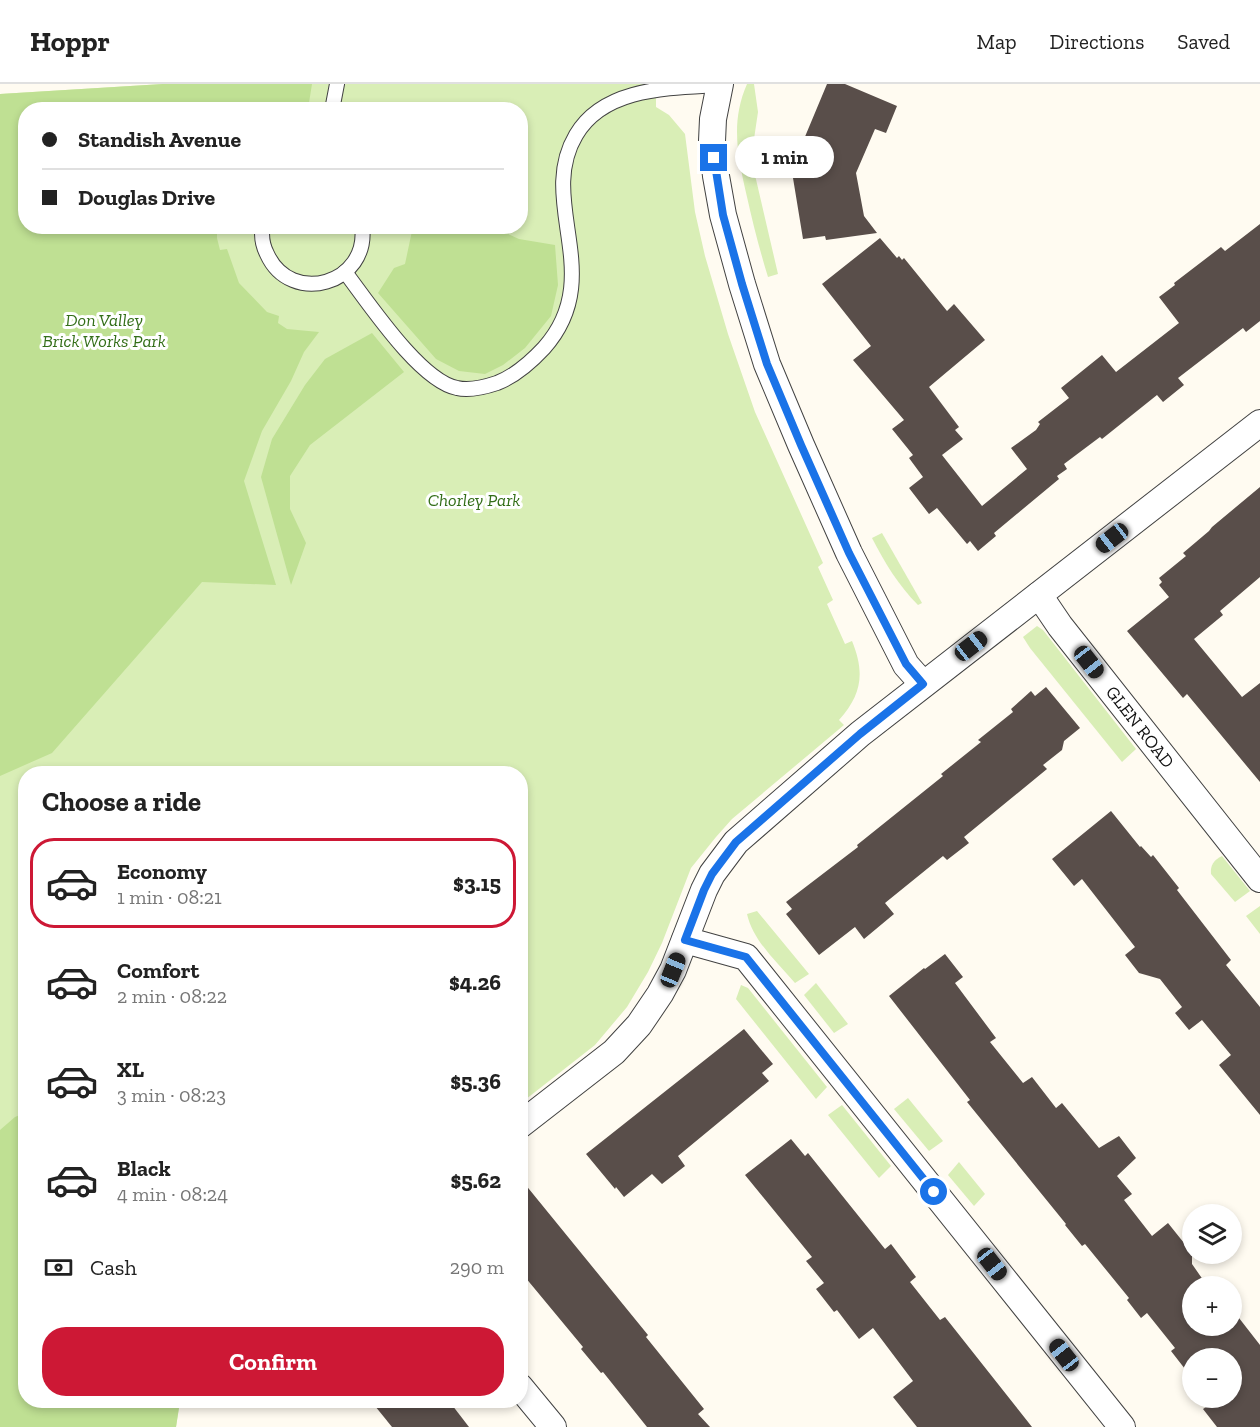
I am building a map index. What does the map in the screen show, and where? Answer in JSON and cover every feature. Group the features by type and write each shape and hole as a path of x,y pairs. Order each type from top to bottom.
{"street":[{"path":"720,85 713,119 712,141 716,176 723,215 767,364 849,553 906,664 923,684"},
{"path":"528,1119 614,1052 639,1025 665,987 712,874 736,842 860,734 1260,423"},
{"name":"GLEN ROAD","path":"1039,595 1260,879"},
{"path":"685,940 746,957 1122,1427"},
{"path":"528,1397 553,1427"}],"lane":[{"path":"334,102 337,84"},
{"path":"345,272 396,340 425,369 447,386 459,389 487,386 505,380 522,368 553,338 567,310 572,292 572,261 563,173 575,136 588,118 603,107 642,92 720,85"},
{"path":"263,234 264,248 271,263 283,275 298,282 314,285 331,281 345,272 354,262 360,249 361,234"}],"green space":[{"name":"Chorley Park","path":"163,84 656,84 656,107 669,115 685,134 695,212 705,256 728,334 755,412 823,563 818,567 833,600 827,604 845,644 852,641 859,663 857,692 839,720 844,725 732,819 716,837 691,868 662,943 627,1007 595,1045 528,1098 528,766 18,766 18,1408 179,1408 176,1427 0,1427 0,94"},
{"name":"Don Valley Brick Works Park","path":"163,84 312,84 309,102 18,102 18,234 217,234 220,250 227,249 239,283 267,312 279,316 278,323 287,329 319,332 304,352 291,381 262,431 244,481 276,585 202,582 52,753 18,766 0,776 0,94"},
{"path":"747,84 754,84 758,112 754,139 755,175 778,274 768,277 744,182 737,140 739,112"},
{"path":"411,234 508,234 519,239 555,245 558,285 551,316 525,348 503,365 485,374 459,371 436,359 378,293 394,268 405,264"},
{"path":"372,333 404,372 310,445 290,476 290,509 306,543 291,585 261,477 272,439 305,385 325,359"},
{"path":"882,533 922,603 918,605 898,582 882,556 872,538"},
{"path":"1037,626 1043,630 1136,749 1122,762 1023,637"},
{"path":"1222,856 1250,891 1235,902 1211,874 1213,863"},
{"path":"1260,906 1260,934 1246,916"},
{"path":"757,911 809,974 795,983 766,951 754,933 747,914"},
{"path":"816,983 848,1024 834,1033 804,995"},
{"path":"741,985 748,988 827,1087 816,1099 736,999"},
{"path":"908,1098 943,1141 929,1151 894,1109"},
{"path":"842,1105 891,1166 879,1178 828,1115"},
{"path":"18,1116 18,1408 179,1408 176,1427 0,1427 0,1130"},
{"path":"959,1162 985,1194 974,1206 948,1175"}],"building":[{"path":"827,84 845,84 897,106 886,133 875,129 856,173 864,216 877,233 826,240 825,236 803,239 793,178 796,177 794,163"},
{"path":"1260,224 1260,321 1246,332 1243,328 1178,378 1184,385 1163,402 1157,395 1102,439 1100,437 1064,464 1067,469 1057,476 1059,479 994,533 996,536 978,551 970,541 967,544 937,508 929,514 909,488 923,477 909,458 913,455 892,429 904,420 853,360 871,346 822,284 880,238 897,258 899,256 902,260 904,258 947,311 954,304 985,340 929,387 959,427 955,430 963,439 942,455 982,506 1027,469 1011,448 1036,430 1040,424 1038,422 1069,398 1061,388 1102,355 1116,372 1179,323 1159,297 1221,247 1225,251"},
{"path":"1260,487 1260,577 1220,611 1223,615 1194,639 1242,697 1260,683 1260,782 1187,694 1183,698 1127,631 1169,597 1159,585 1162,582 1159,578 1186,556 1183,553"},
{"path":"1046,687 1080,728 1064,741 1062,750 1043,765 1047,769 964,837 969,843 947,860 943,856 885,903 894,914 864,939 855,927 819,955 786,914 792,909 786,902 858,847 857,845 943,776 941,774 981,742 978,740 1013,712 1011,709 1031,691 1035,696"},
{"path":"1111,811 1140,847 1151,857 1153,855 1179,888 1177,890 1231,960 1226,965 1260,1007 1260,1115 1219,1065 1231,1055 1202,1020 1189,1030 1175,1013 1182,1007 1160,979 1139,973 1125,955 1135,947 1082,879 1074,886 1052,859"},
{"path":"945,954 963,977 955,983 996,1038 990,1042 1023,1083 1032,1077 1056,1108 1062,1103 1099,1148 1119,1136 1136,1158 1117,1176 1132,1194 1124,1200 1152,1236 1168,1223 1182,1240 1182,1264 1192,1264 1200,1276 1182,1276 1182,1336 1242,1336 1242,1322 1260,1345 1260,1427 1217,1427 1203,1409 1242,1408 1242,1348 1182,1348 1182,1365 1171,1351 1175,1348 1147,1313 1141,1318 1127,1300 1129,1298 1085,1244 1082,1246 967,1102 970,1100 889,996"},
{"path":"744,1029 773,1064 762,1073 769,1081 678,1156 685,1166 662,1184 652,1174 624,1197 586,1154"},
{"path":"791,1139 805,1156 808,1153 885,1249 891,1244 916,1277 910,1282 940,1320 945,1317 1032,1427 917,1427 893,1397 913,1381 873,1328 859,1339 837,1310 834,1312 816,1289 824,1283 806,1261 812,1257 745,1175"},
{"path":"528,1188 648,1335 646,1337 704,1409 698,1414 710,1427 647,1427 603,1372 601,1373 581,1349 583,1347 528,1281"},
{"path":"377,1408 454,1408 469,1427 392,1427"}],"route":[{"path":"714,158 723,215 767,364 849,553 906,664 923,684 860,734 736,842 712,874 685,940 746,957 934,1192"}]}
